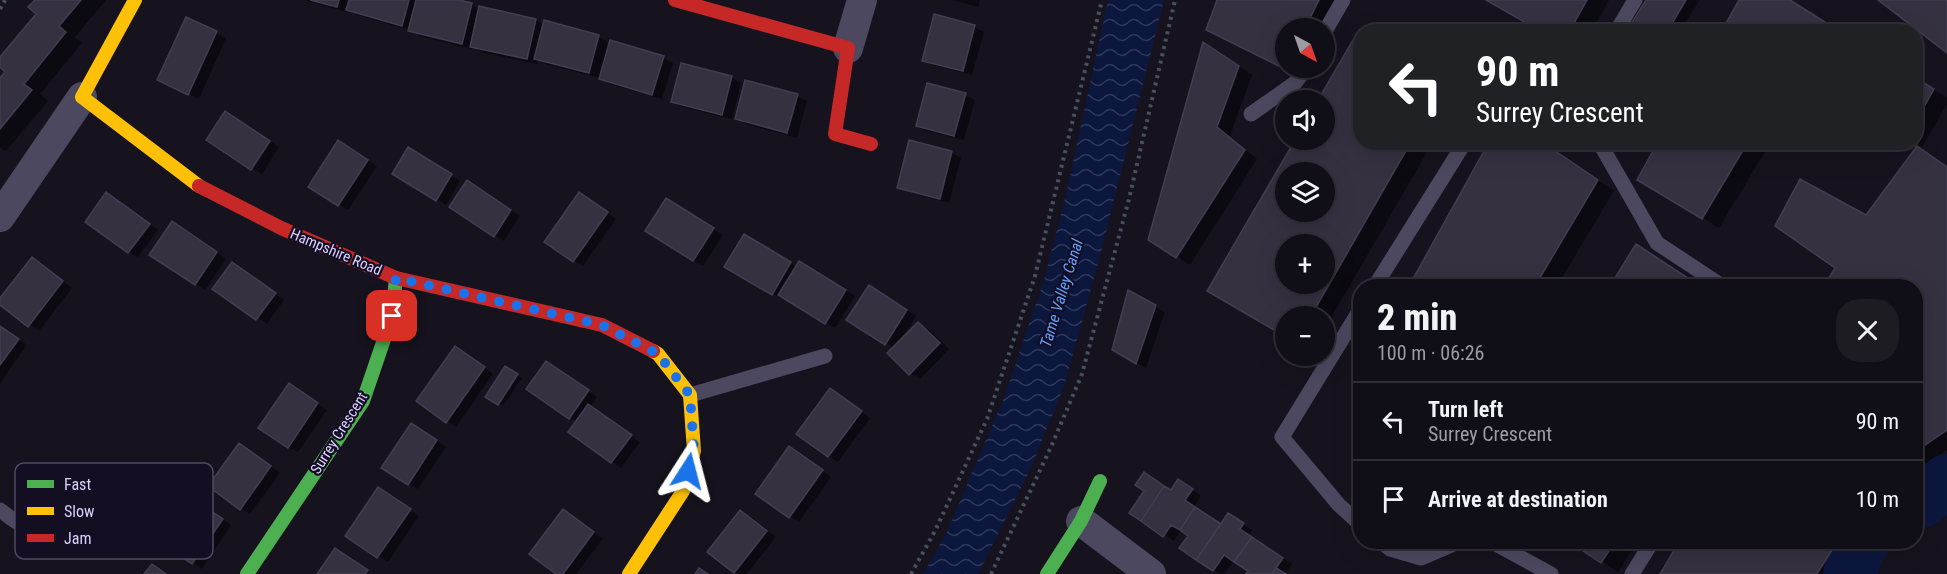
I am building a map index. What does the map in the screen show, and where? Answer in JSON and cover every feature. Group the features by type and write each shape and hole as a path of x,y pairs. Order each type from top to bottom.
{"street":[{"path":"0,217 82,97 135,0"},
{"path":"675,0 848,48"},
{"path":"862,0 848,48 835,134 871,144"},
{"name":"Hampshire Road","path":"82,97 201,187 281,228 396,278 602,325 658,354 690,395"},
{"name":"Surrey Crescent","path":"247,574 363,401 392,316 396,278"},
{"path":"629,574 683,491 694,451 690,395"},
{"path":"1047,574 1081,521 1100,481"},
{"path":"1081,521 1151,574"}],"lane":[{"path":"1333,18 1343,0"},
{"path":"1621,24 1635,0"},
{"path":"1251,114 1298,78"},
{"path":"1379,279 1460,150"},
{"path":"1604,150 1658,243 1712,279"},
{"path":"1353,321 1282,437 1339,505 1353,518"},
{"path":"690,395 825,356"},
{"path":"0,510 15,520"},
{"path":"1390,549 1420,558 1441,549"},
{"path":"1505,549 1551,574"},
{"path":"1632,574 1648,549"}],"path":[{"path":"0,9 5,0"},
{"path":"911,574 935,531 987,419 1035,276 1102,0"},
{"path":"991,574 1051,447 1082,374 1129,199 1175,0"}],"water":[{"name":"Tame Valley Canal","path":"1108,0 1164,0 1098,264 1064,386 1030,470 978,574 923,574 945,536 1004,398 1044,280 1066,195"}],"building":[{"path":"35,0 81,0 59,26 66,32 24,84 32,90 0,129 0,78 5,72 0,67 0,57 36,14 28,7"},
{"path":"310,0 339,0 337,7"},
{"path":"349,0 409,0 402,26 346,10"},
{"path":"416,0 459,0 472,3 462,44 408,31"},
{"path":"1217,0 1319,0 1310,18 1275,18 1275,64 1206,30"},
{"path":"1486,0 1587,0 1574,24 1528,24"},
{"path":"1646,0 1686,0 1672,24 1631,24"},
{"path":"1739,0 1790,0 1828,24 1726,24"},
{"path":"1878,0 1947,0 1947,53 1923,35 1923,24 1909,24"},
{"path":"479,6 536,19 527,59 470,47"},
{"path":"934,14 975,25 963,71 922,61"},
{"path":"186,17 217,31 188,95 157,80"},
{"path":"544,20 599,35 589,73 534,59"},
{"path":"610,40 664,56 652,95 599,79"},
{"path":"1353,40 1353,150 1406,150 1335,274 1335,234 1275,234 1275,294 1324,294 1317,306 1275,306 1275,331 1207,291 1275,174 1275,222 1335,222 1335,162 1282,162 1289,150 1335,150 1335,90 1324,90 1331,78 1335,78 1335,71"},
{"path":"1203,42 1239,66 1217,127 1245,150 1176,258 1148,240"},
{"path":"681,63 732,76 722,115 671,102"},
{"path":"745,80 798,94 787,133 735,119"},
{"path":"1923,82 1934,89 1923,109"},
{"path":"927,83 966,93 954,136 916,126"},
{"path":"225,111 270,141 251,170 206,140"},
{"path":"338,140 368,160 338,206 308,187"},
{"path":"909,140 952,151 940,199 897,188"},
{"path":"408,147 452,174 436,201 392,174"},
{"path":"1485,150 1554,150 1598,180 1539,279 1413,279"},
{"path":"1654,150 1743,150 1702,219 1637,180"},
{"path":"1914,150 1923,150 1947,167 1947,430 1923,446 1923,279 1828,279 1835,268 1775,226 1800,179 1866,215"},
{"path":"467,180 511,210 494,237 449,207"},
{"path":"106,192 150,224 128,253 85,222"},
{"path":"579,192 608,212 573,262 544,242"},
{"path":"666,198 714,228 693,261 645,231"},
{"path":"172,221 217,252 195,285 149,255"},
{"path":"744,234 791,262 772,295 724,267"},
{"path":"1636,244 1689,279 1614,279"},
{"path":"32,257 63,281 28,327 0,305 0,298"},
{"path":"799,261 846,290 825,324 778,295"},
{"path":"232,262 276,293 256,320 212,289"},
{"path":"869,285 907,310 885,345 846,320"},
{"path":"1128,290 1156,305 1136,364 1112,350"},
{"path":"918,322 940,343 909,375 887,353"},
{"path":"0,326 19,339 0,365"},
{"path":"455,346 485,367 446,423 416,401"},
{"path":"546,361 589,390 569,419 526,389"},
{"path":"505,366 518,374 498,405 485,397"},
{"path":"289,383 318,403 288,448 258,428"},
{"path":"830,388 862,411 828,457 796,434"},
{"path":"588,404 632,435 611,463 568,432"},
{"path":"411,423 437,440 408,485 381,468"},
{"path":"239,443 271,466 240,510 213,490 213,479"},
{"path":"789,446 823,470 789,518 755,494"},
{"path":"1144,472 1164,486 1141,521 1129,513 1144,491 1135,485"},
{"path":"1178,479 1193,489 1185,500 1195,507 1180,530 1171,525 1163,537 1141,521 1164,486 1171,490"},
{"path":"378,487 411,509 377,558 345,536"},
{"path":"1195,507 1221,524 1196,560 1179,548 1188,536 1180,530"},
{"path":"563,509 594,532 563,574 556,574 529,554"},
{"path":"740,510 767,531 734,573 707,552"},
{"path":"213,512 223,519 213,534"},
{"path":"1228,513 1244,523 1240,529 1252,537 1234,562 1224,555 1213,571 1196,560"},
{"path":"1252,537 1283,558 1272,574 1246,574 1248,571 1234,562"},
{"path":"335,548 368,570 365,574 317,574"},
{"path":"1580,549 1610,549 1601,563"},
{"path":"1675,549 1833,549 1817,574 1660,574"},
{"path":"185,559 195,559 192,564"},
{"path":"152,564 166,574 144,574"},
{"path":"699,568 708,574 695,574"},
{"path":"1276,568 1286,574 1272,574"}],"waterway":[{"path":"1923,499 1947,481"},
{"path":"1850,574 1858,549"}],"traffic: fast":[{"path":"247,574 363,401 392,316 396,278"},
{"path":"1047,574 1081,521 1100,481"}],"traffic: slow":[{"path":"135,0 82,97 199,186"},
{"path":"629,574 683,491 694,451 690,395 658,354 653,351"}],"traffic: jam":[{"path":"675,0 848,48 835,134 871,144"},
{"path":"199,186 281,228 396,278 602,325 653,351"}],"route":[{"path":"392,316 396,278 602,325 658,354 690,395 694,451 688,471"}]}
